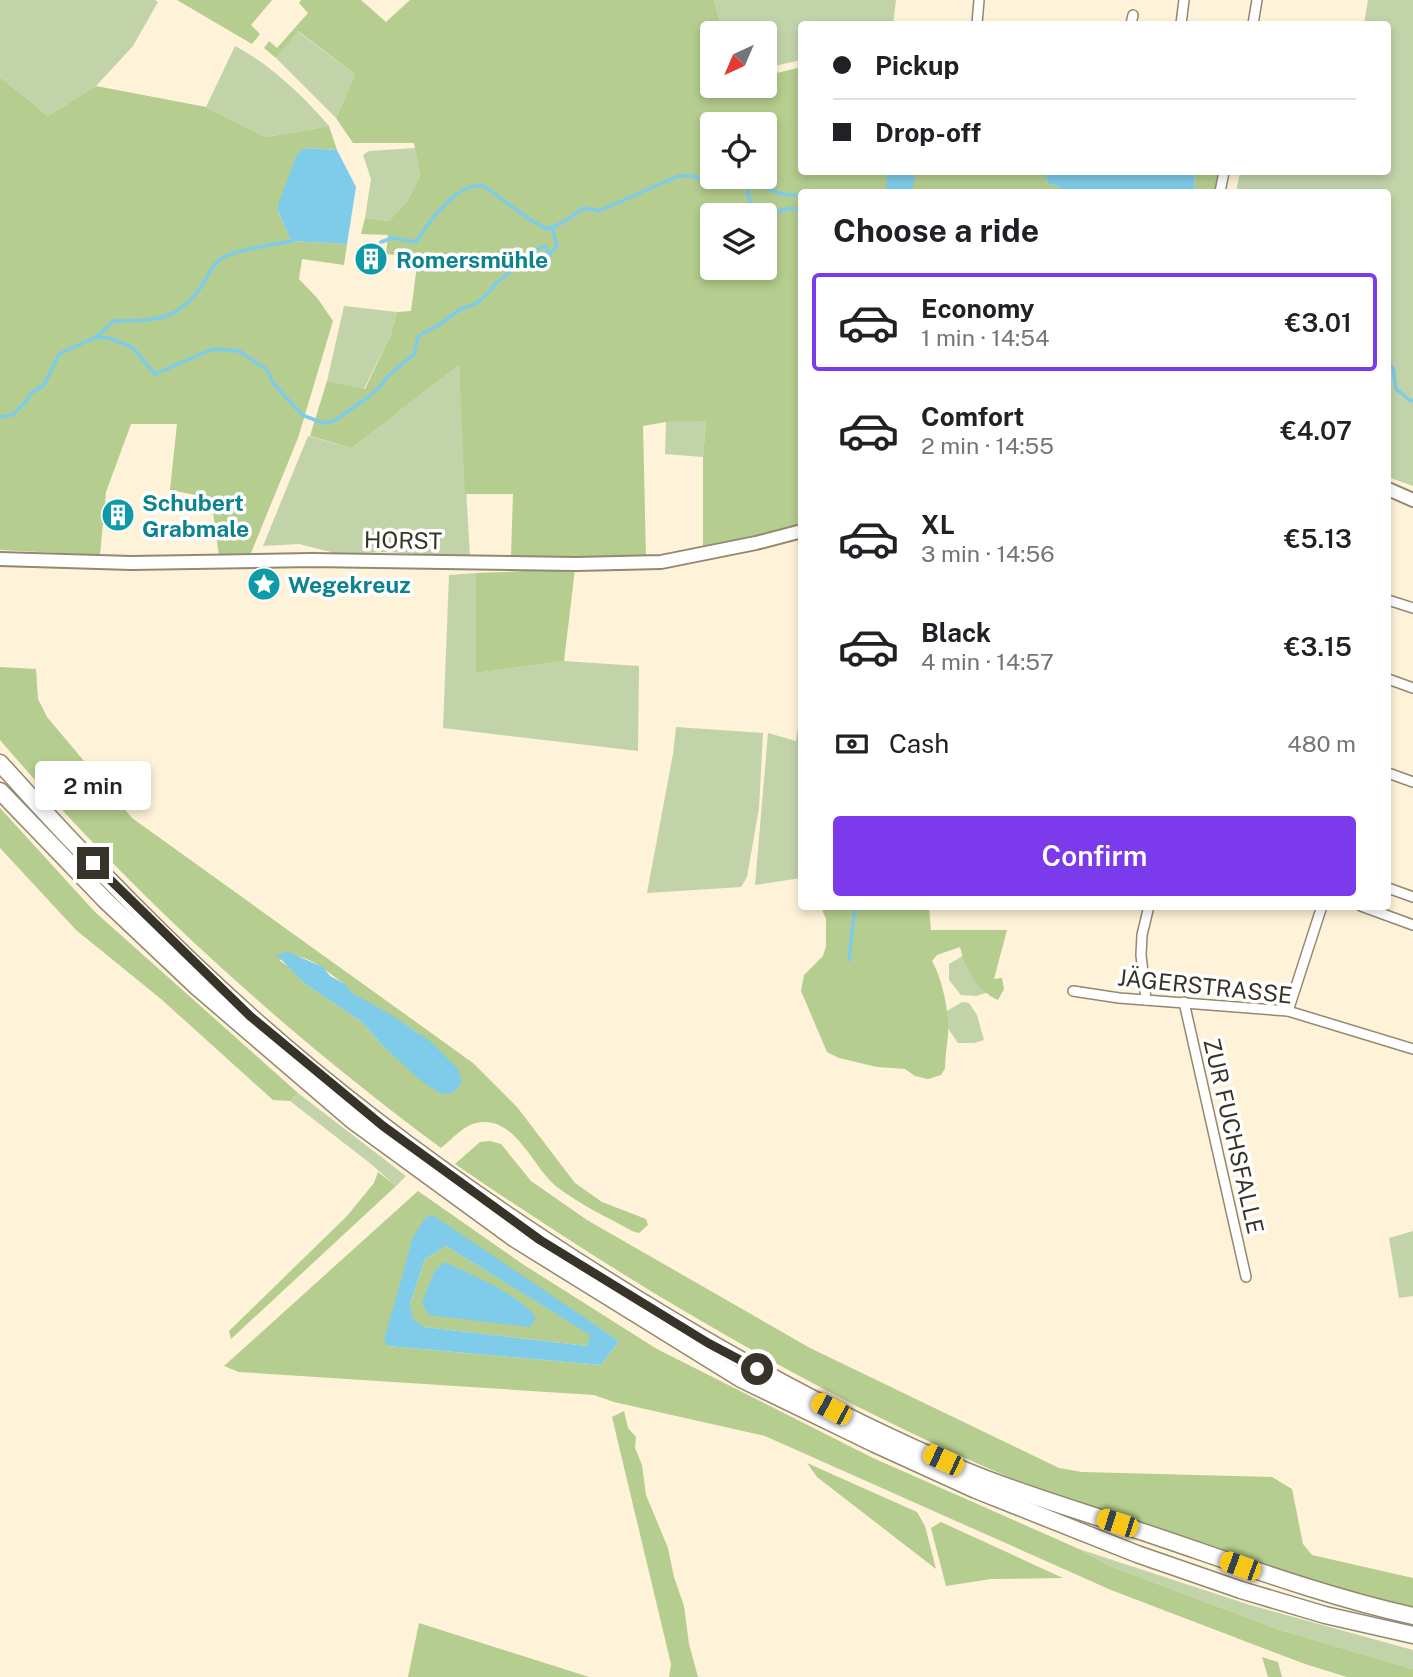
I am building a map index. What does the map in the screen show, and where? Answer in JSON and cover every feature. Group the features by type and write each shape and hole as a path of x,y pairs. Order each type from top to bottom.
{"highway":[{"path":"0,763 142,912 250,1016 383,1126 540,1240 708,1343 831,1409 965,1471 1265,1574 1413,1616"},
{"path":"0,791 105,900 187,978 352,1120 515,1239 741,1379 976,1490 1137,1554 1277,1601 1413,1635"}],"street":[{"path":"977,21 979,0"},
{"path":"1181,21 1184,0"},
{"path":"1254,21 1257,0"},
{"path":"1391,490 1413,500"},
{"name":"HORST","path":"0,559 131,563 311,559 576,564 661,562 798,532"},
{"path":"1391,601 1413,608"},
{"path":"1391,681 1413,688"},
{"path":"1391,774 1413,782"},
{"path":"1391,889 1413,897"},
{"path":"1146,1000 1141,955 1142,935 1148,910"},
{"path":"1288,1011 1321,910"},
{"path":"1372,910 1413,925"},
{"name":"JÄGERSTRASSE","path":"1073,991 1146,1000 1288,1011 1413,1049"},
{"name":"ZUR FUCHSFALLE","path":"1184,1002 1246,1277"}],"green space":[{"path":"0,0 158,2 133,46 96,86 48,116 0,77"},
{"path":"177,0 272,0 251,25 260,34 252,44"},
{"path":"301,0 361,0 386,22 410,0 714,0 720,21 700,21 700,98 777,98 777,73 798,68 798,175 1046,175 1048,184 1058,186 1060,189 798,189 798,527 703,550 703,457 706,421 666,422 643,426 646,558 511,557 513,494 465,494 459,365 352,448 310,436 327,381 365,389 391,334 397,312 411,311 418,258 386,254 388,235 361,234 365,218 389,221 407,201 420,176 414,143 353,143 336,118 355,74 298,31 276,58 264,48 269,41 277,48 308,13 299,3"},
{"path":"714,0 896,0 893,21 798,21 798,61 777,65 777,21 720,21"},
{"path":"1368,0 1413,0 1413,486 1391,478 1391,189 1237,189 1239,175 1391,175 1391,21 1364,21"},
{"path":"297,31 355,74 336,118 276,58"},
{"path":"235,46 286,82 329,126 266,137 206,107"},
{"path":"0,77 48,116 96,86 206,107 266,137 329,126 337,150 305,148 277,208 291,241 347,244 344,265 302,259 299,279 318,299 333,321 298,438 251,553 219,556 211,498 170,490 177,424 131,424 106,492 100,555 0,550"},
{"path":"415,148 420,176 407,201 389,221 365,218 371,179 363,155 369,151"},
{"path":"1194,175 1219,175 1216,189 1195,189"},
{"path":"344,306 397,312 391,334 364,389 327,381"},
{"path":"459,365 470,557 387,552 339,554 299,544 263,546 308,436 352,448"},
{"path":"706,420 703,457 665,454 666,422"},
{"path":"575,569 564,661 476,673 476,573"},
{"path":"476,573 476,673 564,661 639,666 638,751 443,728 449,575"},
{"path":"0,667 36,669 38,699 47,717 132,818 473,1063 517,1107 575,1183 602,1202 646,1219 648,1225 639,1233 632,1231 557,1187 522,1144 502,1126 490,1122 476,1123 462,1130 441,1148 322,1055 209,956 101,851 0,740","holes":["301,957 343,983 354,995 400,1021 441,1053 385,1048 362,1022 304,983 292,969 279,960"]},
{"path":"676,727 763,733 759,808 747,877 741,887 647,893"},
{"path":"798,728 798,878 755,885 768,733 796,741"},
{"path":"0,808 95,912 298,1093 290,1101 273,1100 161,999 76,930 0,848"},
{"path":"822,910 929,910 931,930 1007,930 994,979 1002,978 1004,989 998,1000 978,985 965,963 960,947 937,955 932,961 945,996 947,1016 945,1068 941,1075 928,1079 915,1076 905,1069 877,1067 839,1058 827,1052 801,991 804,975 823,956 826,946 826,919"},
{"path":"964,955 986,993 976,996 961,995 949,980 949,964"},
{"path":"962,1002 969,1003 977,1015 984,1040 958,1043 947,1027 947,1011"},
{"path":"298,1093 406,1176 396,1186 290,1101"},
{"path":"480,1142 501,1144 531,1181 587,1220 810,1348 1059,1468 1082,1472 1272,1477 1292,1489 1303,1544 1312,1555 1413,1578 1413,1611 1373,1602 1206,1549 1042,1491 965,1458 814,1384 667,1301 455,1164"},
{"path":"378,1172 396,1186 231,1339 229,1331 347,1216 374,1183"},
{"path":"418,1191 524,1265 657,1349 873,1458 1079,1549 1110,1566 1280,1630 1413,1669 1413,1677 1347,1677 1305,1664 1111,1590 765,1436 614,1402 594,1395 239,1372 224,1366","holes":["426,1217 619,1341 601,1365 388,1346"]},
{"path":"1413,1231 1413,1296 1399,1298 1389,1238"},
{"path":"446,1246 591,1335 587,1346 424,1327 412,1319 410,1304 425,1259"},
{"path":"624,1411 628,1428 636,1437 635,1448 642,1465 646,1495 668,1548 684,1606 689,1644 698,1677 669,1677 671,1664 612,1417"},
{"path":"807,1463 917,1512 925,1526 936,1569 817,1477"},
{"path":"941,1522 1063,1578 991,1579 946,1586 931,1528"},
{"path":"1079,1549 1250,1605 1413,1650 1413,1669 1280,1630 1110,1566"},
{"path":"419,1623 589,1677 408,1677"},
{"path":"1262,1657 1278,1662 1282,1677 1268,1677"}],"water":[{"path":"305,148 337,150 356,187 347,244 291,241 277,208 297,154"},
{"path":"888,175 915,176 913,189 885,189"},
{"path":"1046,175 1194,175 1195,189 1060,189 1058,186 1048,184"},
{"path":"288,952 323,967 352,993 430,1041 458,1069 462,1082 453,1093 441,1094 420,1080 385,1048 362,1022 304,983 276,954"},
{"path":"434,1216 619,1341 601,1365 388,1346 384,1340 413,1237 426,1217","holes":["446,1246 590,1335 587,1346 424,1327 413,1319 410,1304 425,1259"]},
{"path":"445,1262 494,1285 517,1300 536,1317 530,1327 428,1315 422,1302 435,1270"}],"waterway":[{"path":"381,242 392,238 416,242 428,224 454,196 474,186 484,186 547,229 584,208 599,211 678,176 694,176 700,180"},
{"path":"748,189 752,203"},
{"path":"769,189 798,196"},
{"path":"777,211 792,208 798,210"},
{"path":"96,337 109,338 132,347 155,374 213,349 239,351 266,369 274,384 302,415 323,423 334,421 367,398 414,354 418,337 423,333 459,310 477,303 495,284 538,249 545,246 549,255 557,246 552,228"},
{"path":"0,417 12,415 31,393 44,385 59,354 96,337 114,321 152,319 173,313 191,299 214,266 224,257 293,241"},
{"path":"1391,367 1396,389 1413,400"},
{"path":"849,960 855,910"}],"place":[{"name":"Romersmühle","path":"371,259"},
{"name":"Schubert Grabmale","path":"118,515"},
{"name":"Wegekreuz","path":"264,584"}],"route":[{"path":"93,863 250,1016 383,1126 540,1240 708,1343 757,1369"}]}
